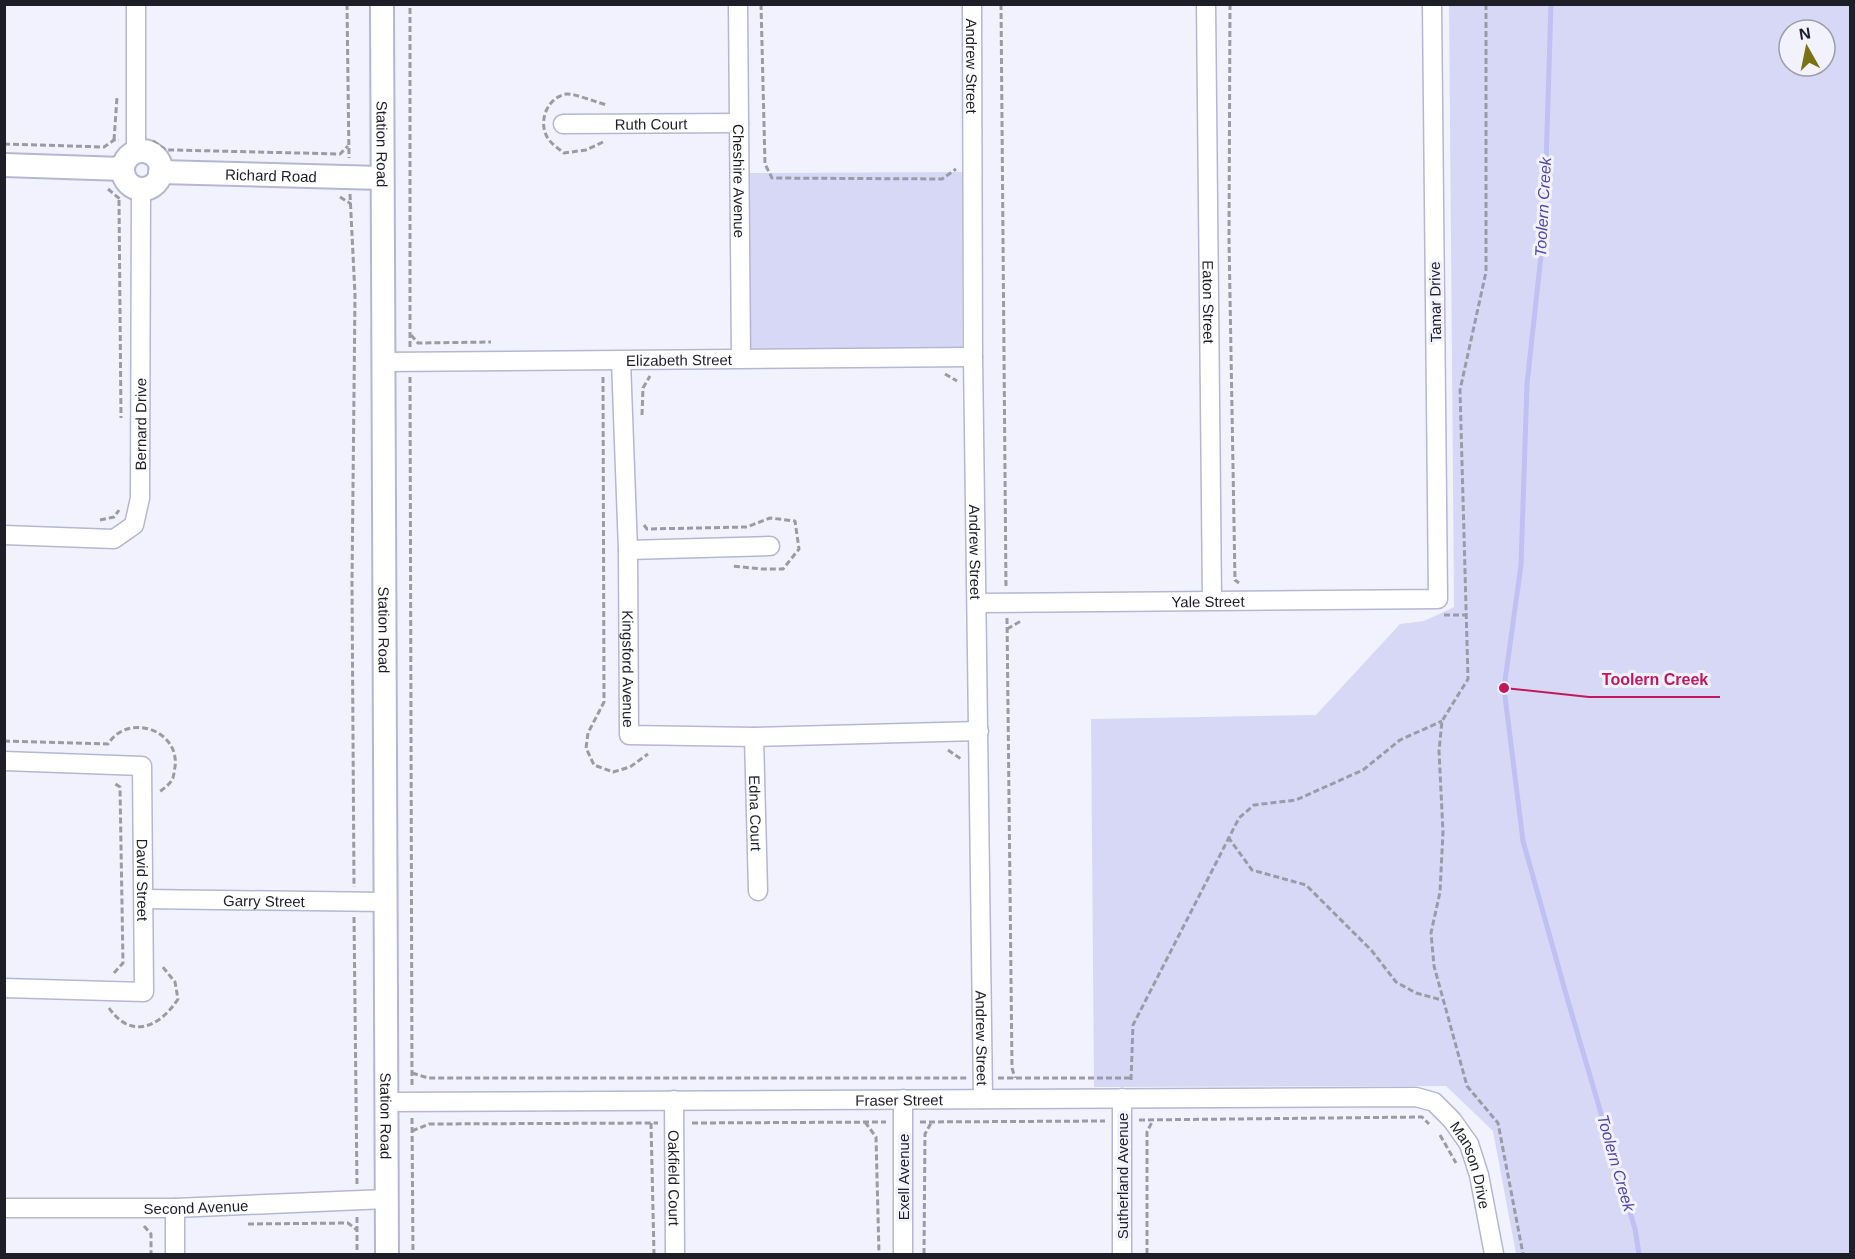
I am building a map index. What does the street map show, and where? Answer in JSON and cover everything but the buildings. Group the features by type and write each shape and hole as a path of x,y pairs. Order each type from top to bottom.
{"street":[{"path":"4,165 132,154 148,152 154,156 160,166 159,178 152,186 141,189 130,185 123,175 132,154 136,4"},
{"name":"Station Road","path":"382,4 387,1254"},
{"name":"Cheshire Avenue","path":"738,4 741,358"},
{"name":"Andrew Street","path":"972,4 973,357 978,603 970,731 973,1099"},
{"name":"Eaton Street","path":"1206,4 1212,593"},
{"name":"Tamar Drive","path":"1432,4 1438,599"},
{"name":"Ruth Court","path":"563,124 739,123"},
{"name":"Richard Road","path":"160,172 381,178"},
{"name":"Bernard Drive","path":"4,535 114,539 134,525 140,498 141,189"},
{"name":"Elizabeth Street","path":"383,362 413,370 615,371 741,358 973,357"},
{"name":"Kingsford Avenue","path":"615,371 628,550 629,735 754,737 970,731"},
{"path":"628,550 770,546"},
{"name":"Yale Street","path":"978,603 1212,593 1438,599"},
{"name":"Edna Court","path":"754,737 758,891"},
{"name":"David Street","path":"4,761 142,766 144,992 4,988"},
{"name":"Garry Street","path":"144,899 385,902"},
{"name":"Fraser Street","path":"385,1102 1416,1097"},
{"name":"Manson Drive","path":"1416,1097 1434,1102 1452,1120 1469,1144 1479,1175 1494,1254"},
{"name":"Sutherland Avenue","path":"1122,1254 1122,1120 1126,1098"},
{"name":"Exell Avenue","path":"903,1099 903,1254"},
{"name":"Oakfield Court","path":"674,1100 675,1254"},
{"name":"Second Avenue","path":"4,1209 175,1216 386,1199"},
{"path":"175,1216 175,1254"}],"path":[{"path":"347,4 348,146 355,295 352,571 357,1254"},
{"path":"411,4 413,1254"},
{"path":"761,4 765,164 772,178 942,180 957,168"},
{"path":"1001,4 1012,1068 1015,1078"},
{"path":"1212,593 1241,586 1235,580 1229,239 1230,4"},
{"path":"1486,4 1486,272 1460,390 1468,680 1442,721 1439,751 1443,832 1440,892 1431,933 1434,966 1467,1086 1498,1123 1523,1254"},
{"path":"613,107 568,94 555,99 547,108 543,125 549,139 564,153 586,150 602,142 614,142"},
{"path":"4,144 104,147 114,140 132,154 155,141 166,150 340,154 348,146"},
{"path":"120,200 122,426"},
{"path":"410,334 418,343 499,342"},
{"path":"410,381 413,370"},
{"path":"615,371 604,702 588,733 586,748 594,765 613,772 630,767 645,754 655,754"},
{"path":"593,377 615,371 650,376 643,388 641,423"},
{"path":"944,374 960,383"},
{"path":"90,520 114,518 120,510"},
{"path":"643,523 647,529 747,527 770,518 795,521 799,549 783,569 722,566"},
{"path":"1006,582 1012,585"},
{"path":"1126,1098 1131,1078 1133,1025 1239,819 1254,805 1296,800 1363,770 1400,740 1442,721"},
{"path":"4,741 108,744 115,734 129,728 149,728 169,742 176,759 173,779 157,795"},
{"path":"948,749 961,759 970,731"},
{"path":"110,779 120,787 123,963 112,975"},
{"path":"1228,837 1252,870 1306,885 1372,951 1396,982 1416,993 1442,1000"},
{"path":"107,1006 114,1016 127,1024 146,1027 159,1021 171,1010 178,999 175,982 159,964"},
{"path":"412,1073 428,1078 1131,1078"},
{"path":"973,1078 973,1099"},
{"path":"412,1131 429,1124 1422,1117 1430,1125"},
{"path":"1147,1254 1147,1132 1153,1120"},
{"path":"866,1122 876,1137 879,1254"},
{"path":"924,1254 925,1134 932,1122"},
{"path":"651,1123 654,1254"},
{"path":"1438,1132 1457,1165"},
{"path":"151,1254 151,1234 142,1225 175,1216"},
{"path":"241,1224 348,1223 357,1230"}],"shaded area":[{"path":"1449,5 1850,5 1850,1254 1516,1254 1493,1131 1446,1086 1094,1087 1091,719 1316,715 1400,624 1424,621 1454,607"},
{"path":"962,172 962,348 749,349 749,173"}],"waterway":[{"name":"Toolern Creek","path":"1551,4 1544,228 1527,384 1521,565 1504,688 1523,841 1635,1229 1639,1254"}],"place":[{"name":"Toolern Creek","path":"1504,688"}]}
